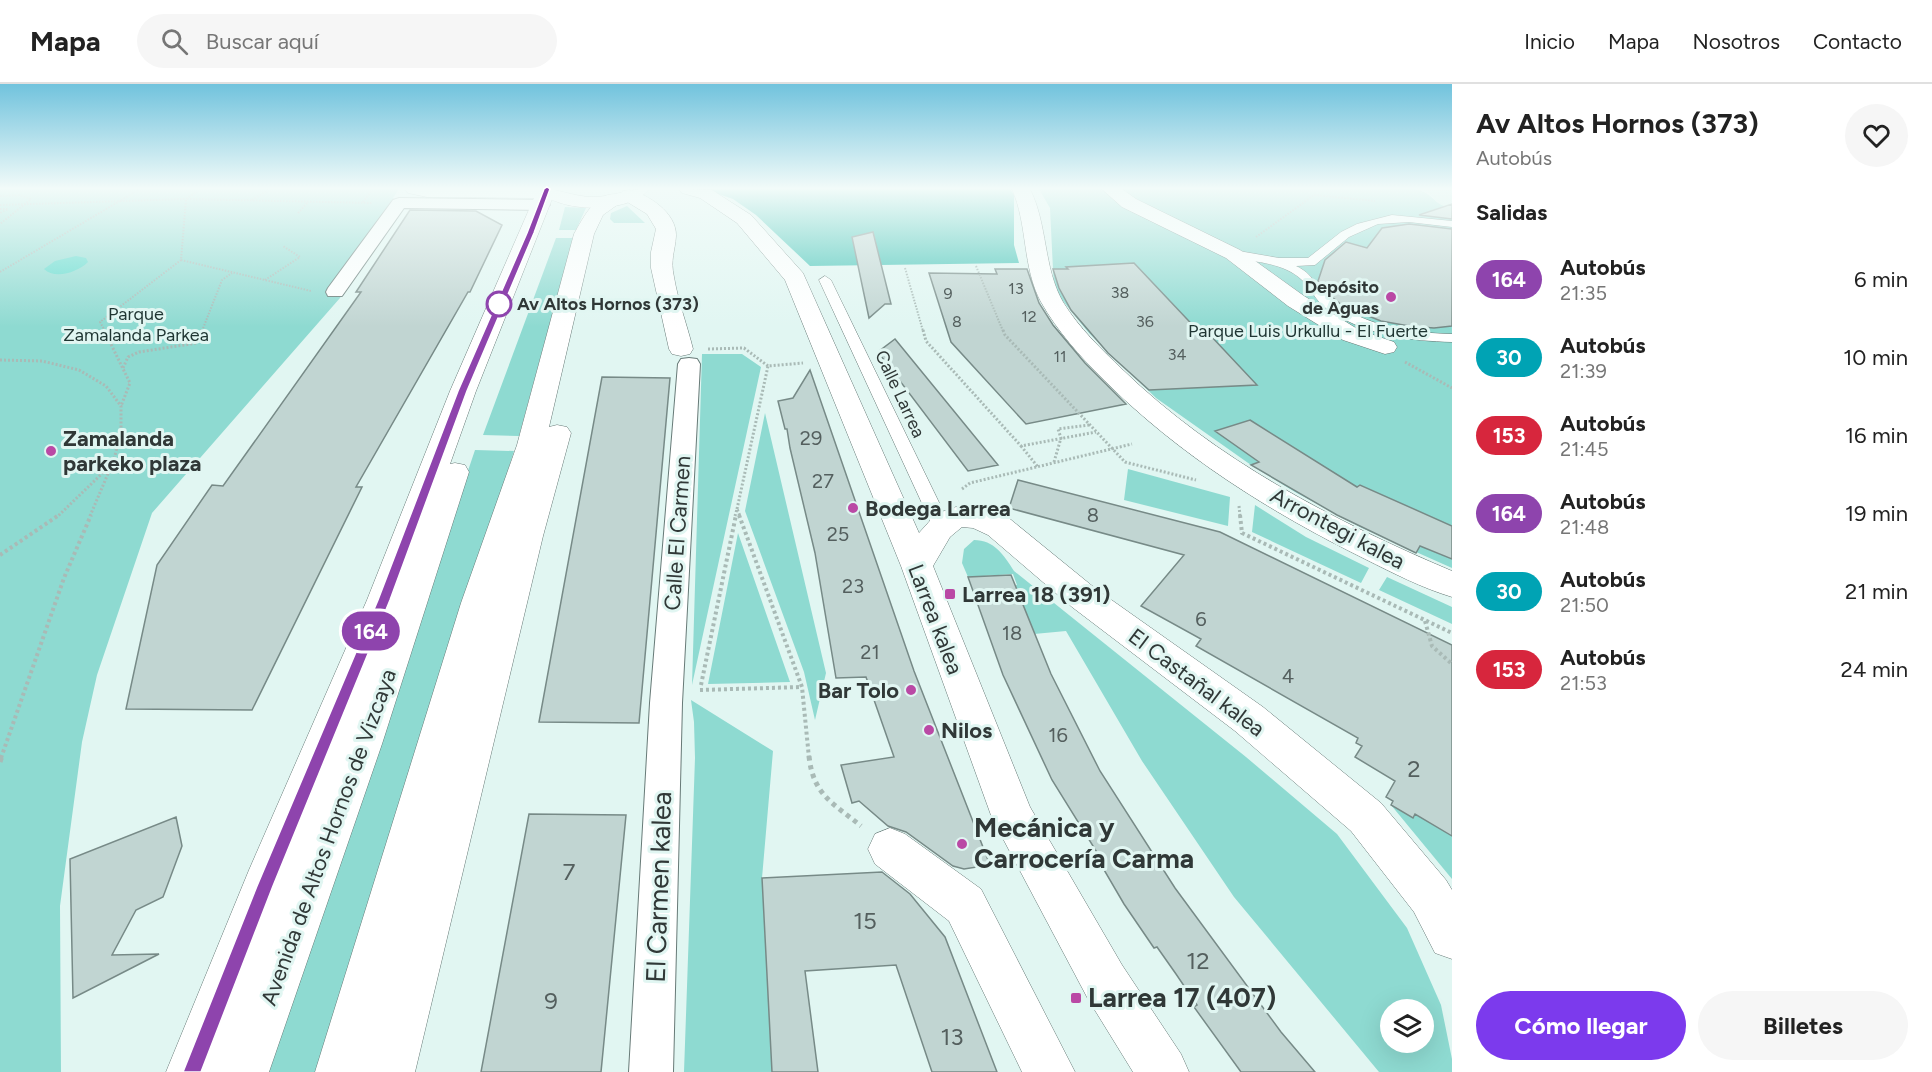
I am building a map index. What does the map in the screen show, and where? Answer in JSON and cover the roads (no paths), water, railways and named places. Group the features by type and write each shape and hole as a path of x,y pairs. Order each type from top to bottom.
{"street":[{"path":"335,292 376,235"},
{"path":"192,1072 269,876 384,600 463,391 529,235"},
{"name":"Avenida de Altos Hornos de Vizcaya","path":"243,1072 362,744 465,444 547,235"},
{"path":"341,1072 475,613 531,445 584,235"},
{"path":"389,1072 527,536 573,370 601,235"},
{"name":"Calle El Carmen","path":"667,235 661,254 664,285 685,356 683,696"},
{"name":"Larrea kalea","path":"758,235 795,278 917,566 1013,818 1105,982 1163,1072"},
{"name":"Arrontegi kalea","path":"1033,235 1045,289 1069,330 1125,390 1172,428 1163,437 1167,450 1187,461 1235,477 1344,535 1452,585"},
{"path":"1194,235 1233,254 1305,307 1351,335 1385,347"},
{"name":"El Castañal kalea","path":"941,525 945,521 963,516 983,518 999,527 1084,598 1249,719 1366,817 1430,896 1452,936"},
{"path":"917,566 935,530 941,525"},
{"name":"El Carmen kalea","path":"651,1072 683,696"},
{"path":"890,849 964,905 1049,1072"}],"lane":[{"path":"1345,235 1330,244 1311,262 1307,270 1315,293 1333,308 1386,331 1452,338"},
{"path":"1233,254 1279,262 1311,262"},
{"path":"1279,262 1301,273 1310,282"},
{"name":"Calle Larrea","path":"825,280 941,525"}],"place":[{"name":"Depósito de Aguas","path":"1391,297"},
{"name":"Av Altos Hornos (373)","path":"499,304"},
{"name":"Zamalanda parkeko plaza","path":"51,451"},
{"name":"Bodega Larrea","path":"853,508"},
{"name":"Larrea 18 (391)","path":"950,594"},
{"name":"Bar Tolo","path":"911,690"},
{"name":"Nilos","path":"929,730"},
{"name":"Mecánica y Carrocería Carma","path":"962,844"},
{"name":"Larrea 17 (407)","path":"1076,998"}],"park label":[{"name":"Parque Zamalanda Parkea","path":"136,324"},
{"name":"Parque Luis Urkullu - El Fuerte","path":"1308,331"}]}
